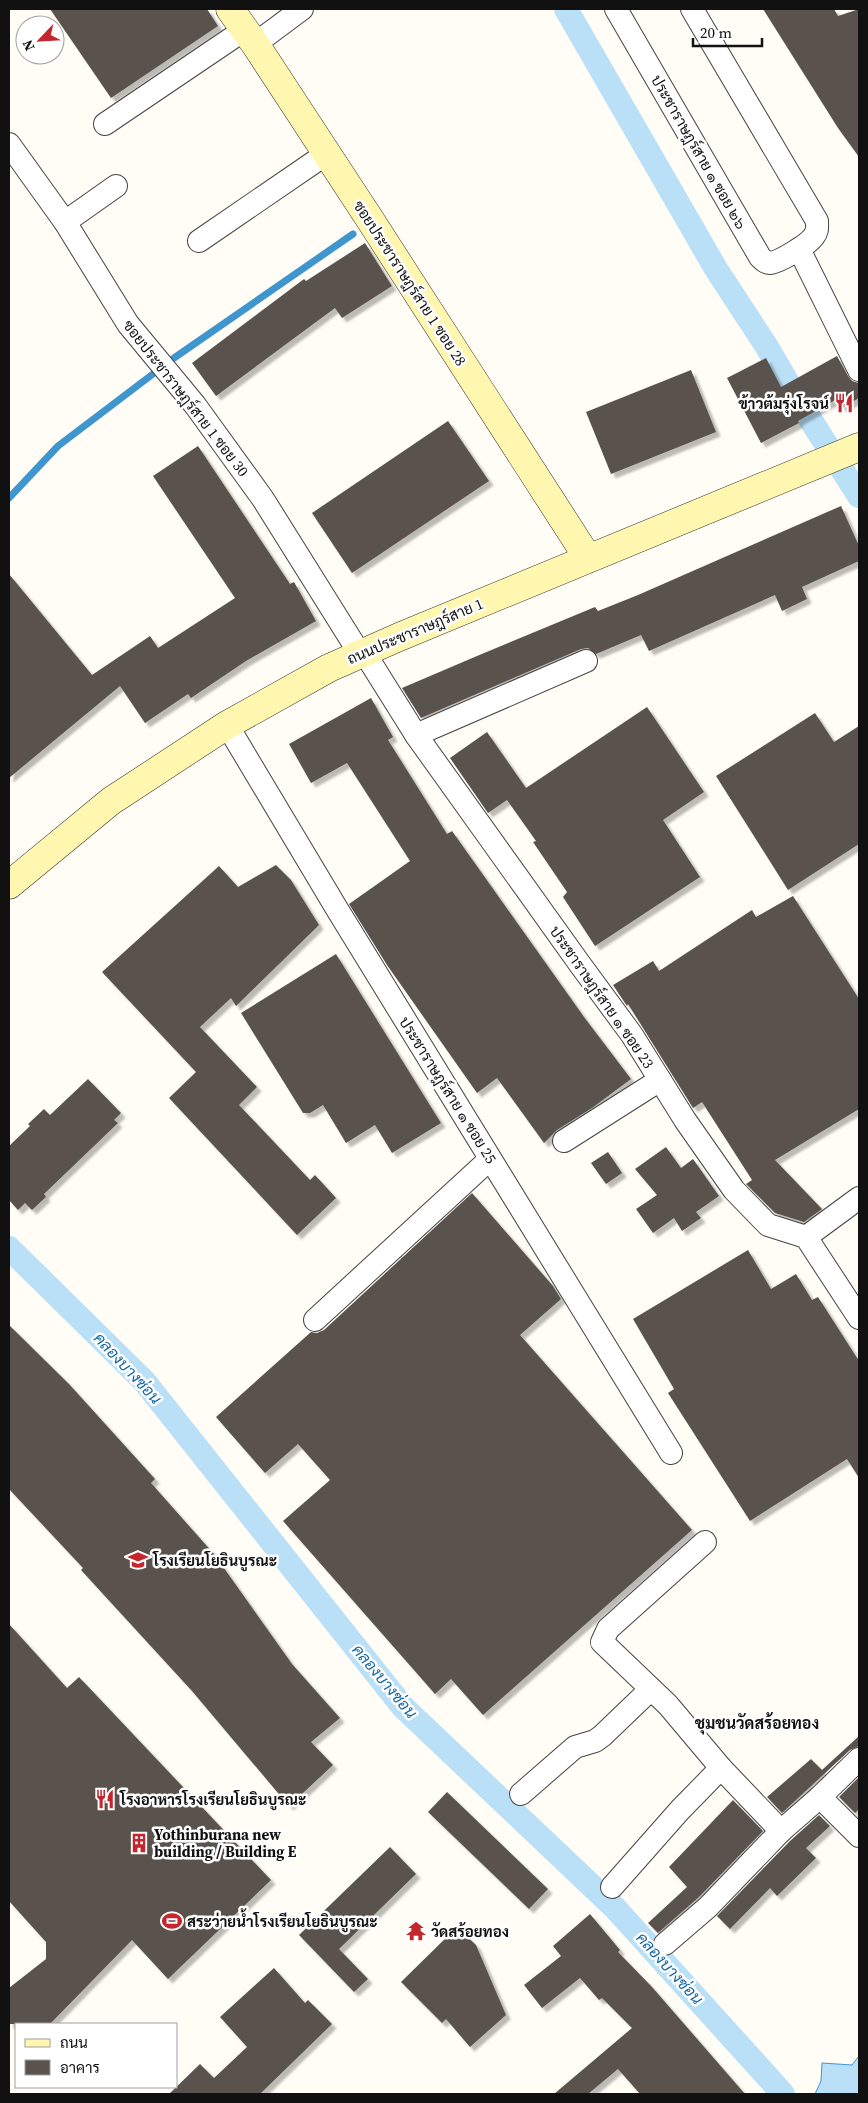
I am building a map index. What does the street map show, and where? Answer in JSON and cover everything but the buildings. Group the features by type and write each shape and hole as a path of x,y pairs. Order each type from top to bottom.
{"main road":[{"name":"ซอยประชาราษฎร์สาย 1 ซอย 28","path":"243,27 588,558"},
{"name":"ถนนประชาราษฎร์สาย 1","path":"12,875 112,801 228,725 329,668 588,558 854,449"}],"street":[{"path":"105,124 243,27 302,9"},
{"name":"ประชาราษฎร์สาย ๑ ซอย ๒๖","path":"616,9 760,257 764,262 770,263 799,249 813,238 818,230 817,221 692,9"},
{"name":"ซอยประชาราษฎร์สาย 1 ซอย 30","path":"9,144 65,222 128,324 195,405 263,499 362,653"},
{"path":"199,240 326,154"},
{"path":"65,222 116,186"},
{"path":"799,249 859,370"},
{"name":"ประชาราษฎร์สาย ๑ ซอย 23","path":"362,653 416,735 578,963 632,1035 685,1120 734,1190 768,1225 806,1237"},
{"path":"416,735 586,661"},
{"name":"ประชาราษฎร์สาย ๑ ซอย 25","path":"228,725 337,909 671,1453"},
{"path":"564,1140 660,1080"},
{"path":"315,1320 490,1159"},
{"path":"859,1198 806,1237 859,1318"},
{"path":"705,1542 608,1629 602,1638 602,1642 668,1705 721,1768 782,1830"},
{"path":"521,1794 575,1747 602,1736 651,1689"},
{"path":"665,1944 708,1907 782,1830 859,1759"},
{"path":"612,1887 680,1810 721,1768"},
{"path":"820,1797 859,1836"}],"water":[{"path":"859,2056 859,2094 815,2094 821,2081 822,2063 852,2065"}],"waterway":[{"path":"566,9 716,269 767,347 859,496"},
{"path":"9,498 58,446 174,358 353,234"},
{"name":"คลองบางซ่อน","path":"9,1248 144,1381 403,1707 615,1908 783,2094"}],"place":[{"name":"ข้าวต้มรุ่งโรจน์","path":"844,403"},
{"name":"โรงเรียนโยธินบูรณะ","path":"138,1560"},
{"name":"โรงอาหารโรงเรียนโยธินบูรณะ","path":"105,1799"},
{"name":"Yothinburana new building / Building E","path":"139,1843"},
{"name":"สระว่ายนํ้าโรงเรียนโยธินบูรณะ","path":"172,1921"},
{"name":"วัดสร้อยทอง","path":"416,1931"}],"district":[{"name":"ชุมชนวัดสร้อยทอง","path":"757,1723"}]}
